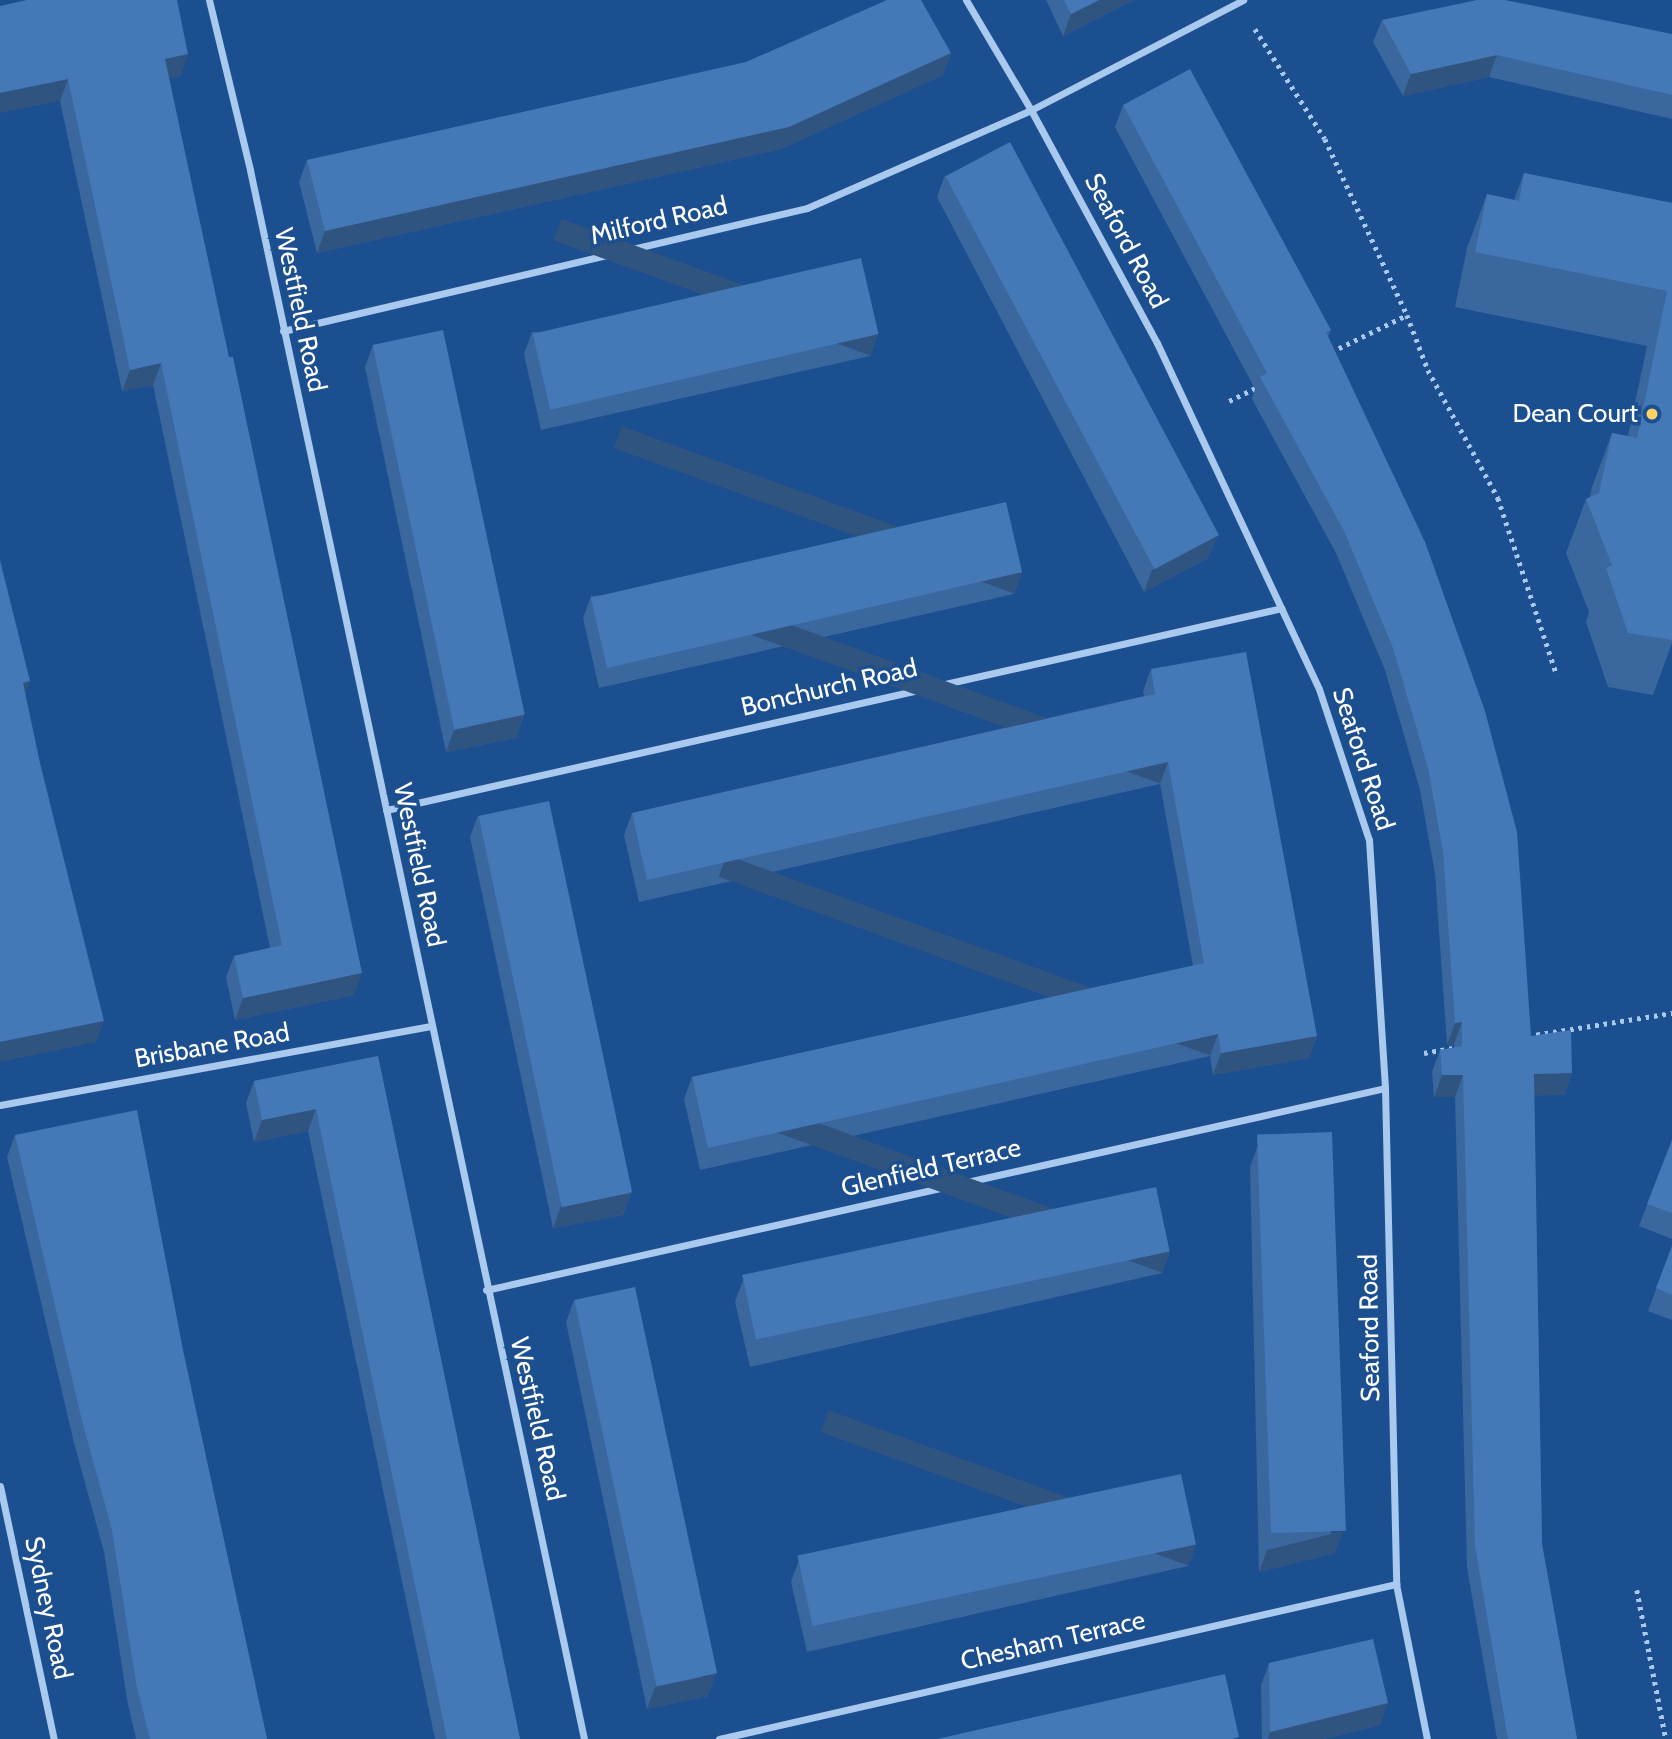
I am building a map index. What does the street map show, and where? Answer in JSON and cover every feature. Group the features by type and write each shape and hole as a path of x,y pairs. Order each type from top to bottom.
{"street":[{"name":"Westfield Road","path":"209,0 283,331 584,1739"},
{"name":"Seaford Road","path":"966,0 1031,110 1157,343 1319,689 1369,841 1385,1088 1396,1584 1427,1739"},
{"name":"Milford Road","path":"283,331 807,208 1031,110 1240,1"},
{"name":"Bonchurch Road","path":"386,810 1282,608"},
{"name":"Brisbane Road","path":"0,1105 430,1026"},
{"name":"Glenfield Terrace","path":"486,1290 1385,1088"},
{"name":"Sydney Road","path":"0,1486 54,1739"},
{"name":"Chesham Terrace","path":"719,1739 1396,1584"}],"path":[{"path":"1240,1 1325,139 1407,315 1428,370 1497,498 1557,676"},
{"path":"1324,355 1407,315"},
{"path":"1230,401 1265,384"},
{"path":"1520,1037 1672,1013"},
{"path":"1423,1053 1465,1046"},
{"path":"1637,1590 1665,1739"}],"building":[{"path":"27,0 177,0 188,54 165,59 229,357 233,357 362,973 243,998 234,956 282,945 161,363 130,370 68,79 0,93 0,6"},
{"path":"887,0 921,0 951,53 789,127 325,231 307,160 746,62"},
{"path":"1064,0 1099,0 1071,14"},
{"path":"1477,0 1505,0 1672,34 1672,95 1497,55 1411,74 1382,20"},
{"path":"1190,69 1331,330 1326,332 1425,542 1485,711 1517,832 1531,1036 1571,1030 1572,1073 1534,1074 1542,1544 1577,1739 1508,1739 1475,1546 1463,1075 1442,1075 1440,1050 1462,1046 1462,1022 1455,1023 1443,852 1428,768 1393,648 1344,531 1260,377 1267,373 1123,105"},
{"path":"1010,142 1219,535 1154,569 946,176"},
{"path":"1524,173 1672,203 1672,640 1628,633 1606,568 1612,565 1586,499 1599,493 1612,433 1637,438 1667,291 1475,252 1487,194 1519,201"},
{"path":"861,258 879,334 550,410 533,334"},
{"path":"443,330 525,714 454,729 373,345"},
{"path":"1006,502 1022,572 607,668 591,598"},
{"path":"0,560 30,681 23,683 40,763 104,1021 0,1042"},
{"path":"1246,652 1317,1036 1221,1053 1218,1034 708,1148 692,1077 1204,963 1168,762 647,880 632,813 1155,694 1151,669"},
{"path":"549,801 632,1192 562,1207 479,816"},
{"path":"378,1056 520,1739 447,1739 316,1109 262,1120 254,1081"},
{"path":"137,1110 184,1355 267,1739 150,1739 136,1683 112,1530 82,1421 15,1135"},
{"path":"1332,1132 1346,1531 1271,1533 1257,1135"},
{"path":"1672,1140 1672,1213 1647,1204"},
{"path":"1156,1187 1170,1252 756,1340 742,1275"},
{"path":"1672,1246 1672,1295 1656,1288"},
{"path":"635,1287 717,1673 656,1686 574,1300"},
{"path":"1181,1474 1196,1544 813,1626 798,1556"},
{"path":"1373,1639 1388,1703 1270,1732 1269,1663"},
{"path":"1225,1674 1239,1737 1232,1739 937,1739"}],"place":[{"name":"Dean Court","path":"1652,414"}]}
